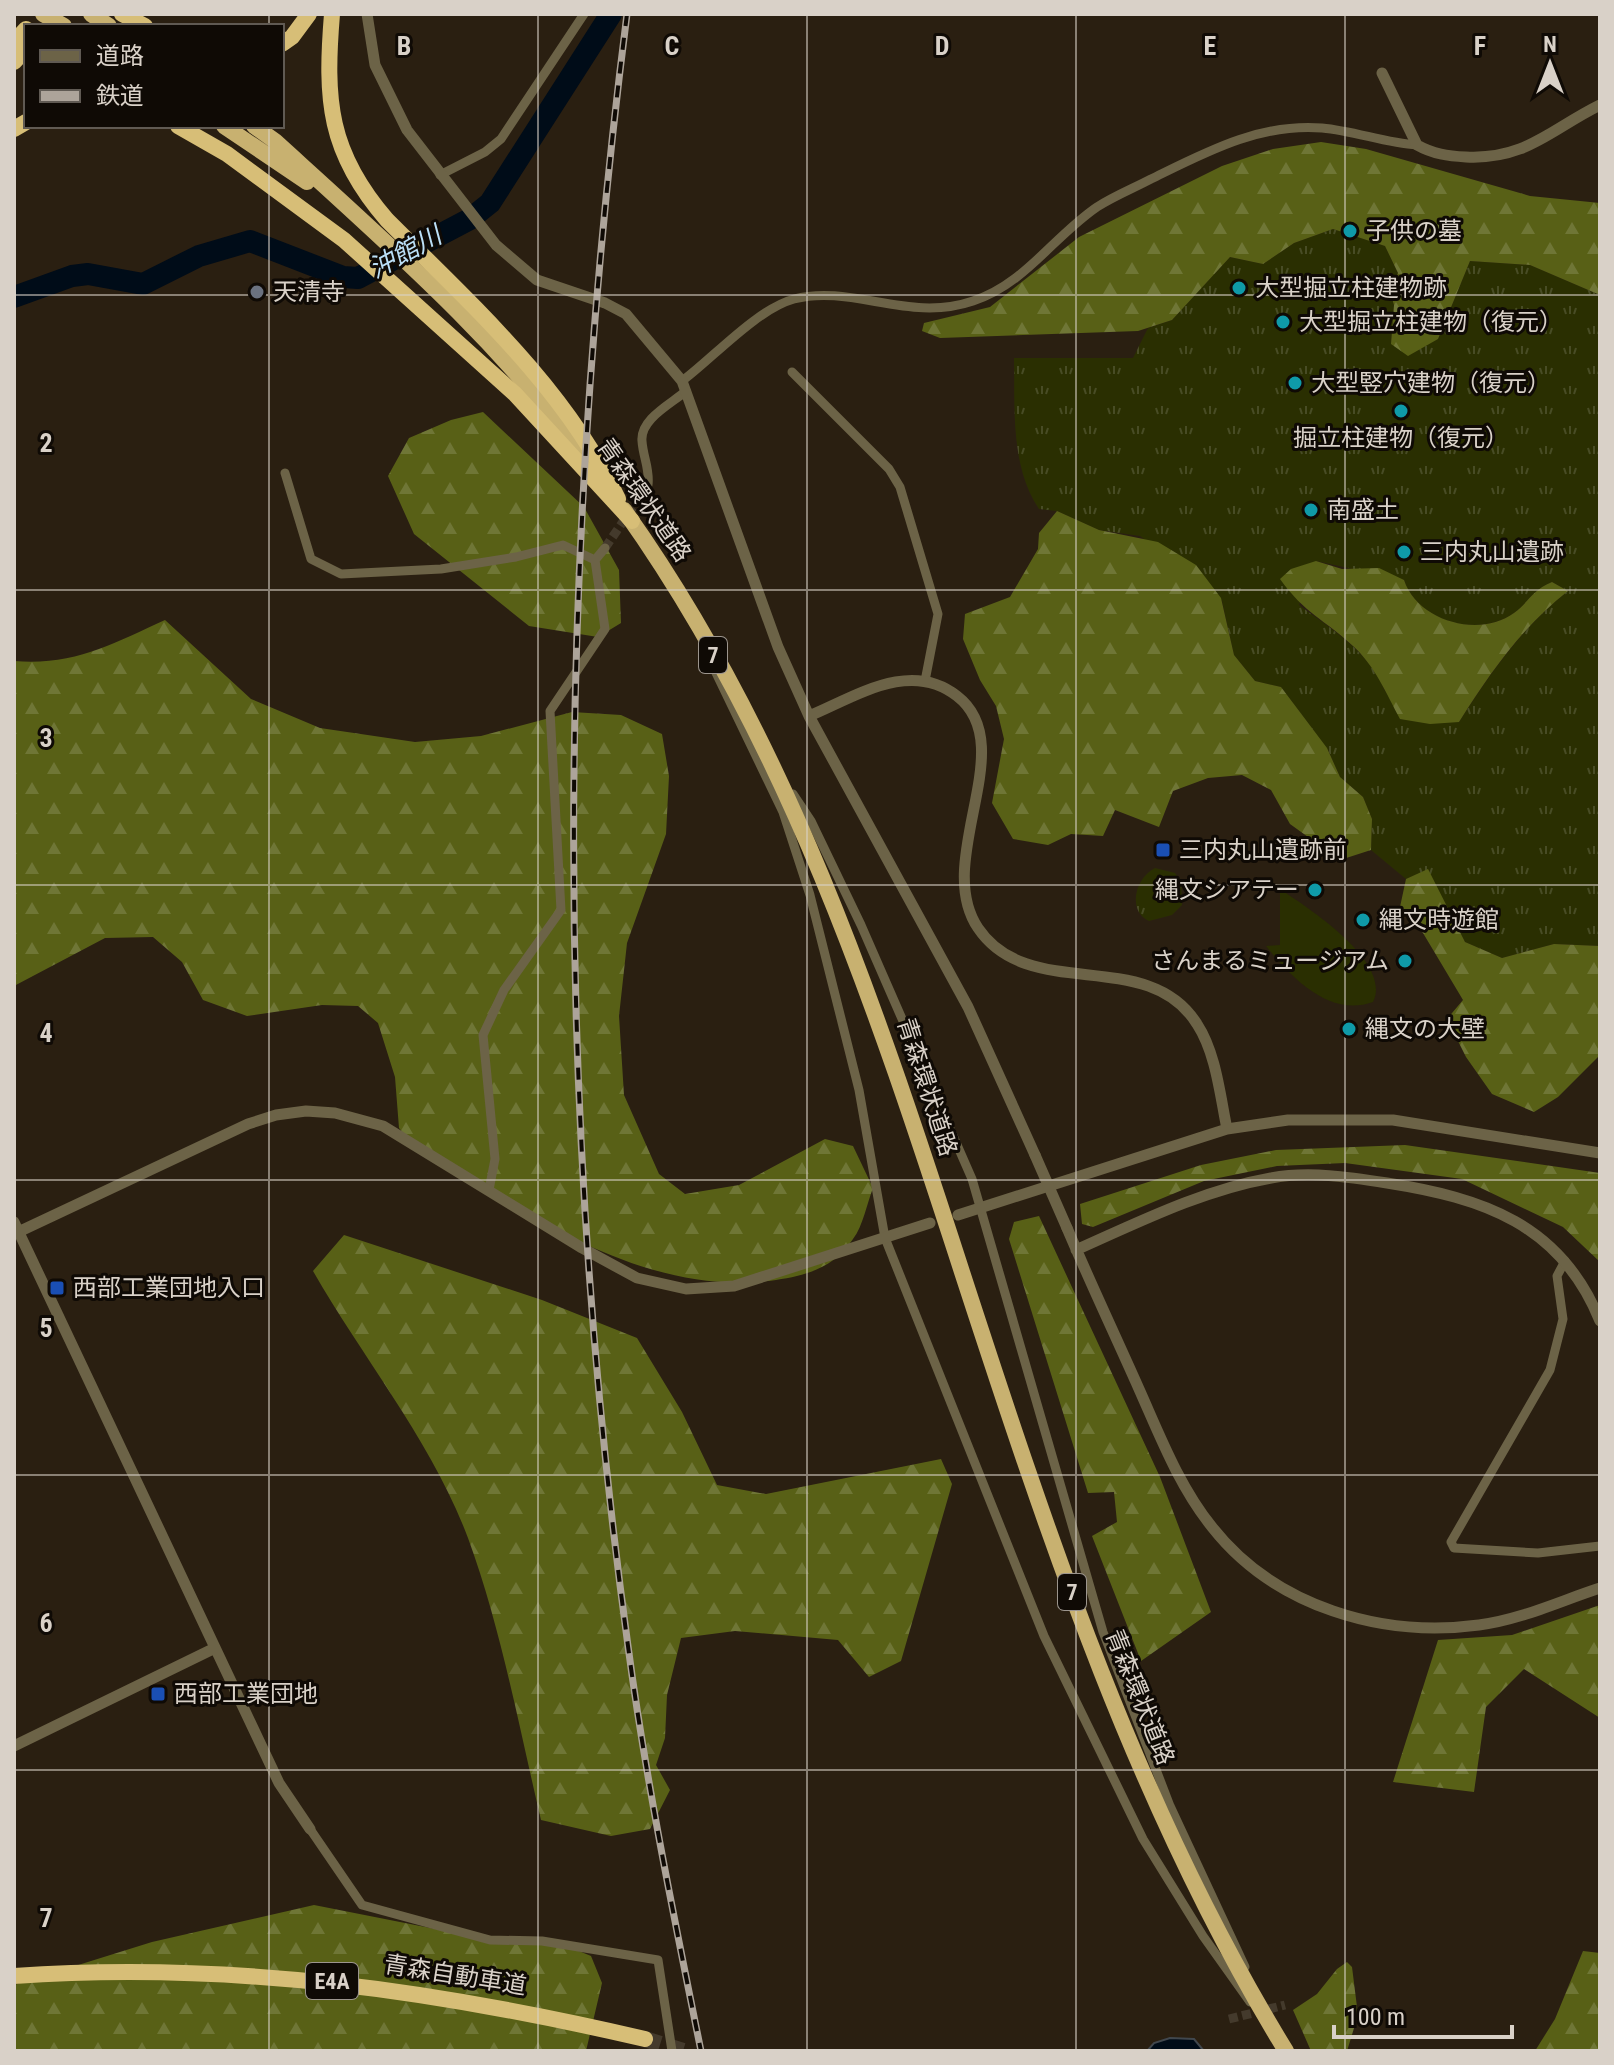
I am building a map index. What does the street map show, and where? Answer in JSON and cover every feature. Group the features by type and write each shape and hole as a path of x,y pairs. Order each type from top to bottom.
{"highway":[{"path":"42,14 60,24"},
{"path":"122,14 141,24"},
{"path":"284,43 309,14"},
{"path":"332,14 327,81 336,138 347,165 365,194 416,260"},
{"path":"182,128 227,154 344,240 515,394 632,521"},
{"path":"227,128 416,260"},
{"path":"257,128 370,228"},
{"name":"青森環状道路","path":"416,260 568,414 599,458 620,505 699,629 777,772 865,980 1034,1488 1109,1691 1183,1859 1282,2045"},
{"name":"青森自動車道","path":"14,1976 154,1971 283,1976 396,1988 512,2008 645,2039"}],"street":[{"path":"367,14 375,65 407,130 496,245 537,280 605,303 626,314 684,386 778,647 809,716 968,1007 1186,1490 1213,1529 1247,1562 1284,1587 1353,1619 1413,1629 1471,1626 1511,1619 1600,1588"},
{"path":"440,175 485,152 501,139 584,14"},
{"path":"1382,73 1417,145"},
{"path":"648,485 649,472 641,439 645,424 754,322 791,300 831,297 923,309 952,308 976,300 1025,273 1098,206 1233,140 1293,128 1323,128 1417,145 1450,156 1501,156 1545,139 1600,105"},
{"path":"792,372 889,469 900,487 938,614 925,681"},
{"path":"285,473 311,559 341,574 441,569 516,557 563,545 595,560"},
{"path":"489,1190 495,1159 483,1035 504,990 561,910 550,711 605,629 595,560 605,548"},
{"path":"699,629 711,666 783,812 810,895 859,1090 885,1238 1044,1636 1143,1839 1203,1936 1282,2045"},
{"path":"809,716 886,683 901,680 925,681 957,696 968,706 979,732 981,767 963,873 968,909 977,926 1002,953 1023,963 1136,982 1171,995 1198,1025 1208,1046 1227,1129"},
{"path":"777,772 811,821 861,925 983,1207 1103,1632 1170,1806 1237,1947 1262,2010"},
{"path":"672,2051 658,1960 542,1941 490,1940 362,1905 279,1783 16,1229 248,1124 306,1111 348,1115 383,1126 613,1267 660,1285 686,1289 734,1286 930,1223"},
{"path":"958,1215 1227,1129 1288,1120 1393,1120 1600,1153"},
{"path":"1076,1250 1226,1188 1274,1177 1318,1175 1427,1189 1480,1202 1518,1221 1575,1273 1600,1321"},
{"path":"1565,1261 1557,1276 1563,1319 1550,1370 1451,1542 1454,1548 1538,1553 1600,1546"},
{"path":"14,1746 215,1648"}],"green space":[{"path":"1321,142 1366,149 1530,196 1600,203 1600,295 1530,265 1470,261 1438,339 1408,356 1391,344 1394,305 1390,292 1398,273 1385,246 1333,229 1294,243 1263,264 1230,257 1172,320 1138,331 940,338 922,331 924,323 990,307 1079,237 1222,166 1273,149"},
{"path":"1333,229 1385,246 1398,273 1390,292 1394,305 1391,344 1438,339 1470,261 1530,265 1600,295 1600,946 1554,944 1502,958 1465,942 1428,870 1406,879 1371,850 1372,819 1363,797 1340,777 1328,750 1281,687 1255,681 1234,655 1222,601 1140,536 1099,530 1057,511 1039,509 1030,492 1023,474 1016,436 1014,358 1133,358 1148,328 1172,320 1230,257 1263,264 1294,243","holes":["1316,561 1404,580 1411,595 1422,606 1451,622 1468,625 1500,620 1514,613 1552,582 1568,591 1521,636 1459,722 1385,691 1360,653 1299,605"]},
{"path":"483,412 584,507 619,570 621,623 598,637 529,626 414,534 388,476 409,438 451,420"},
{"path":"1057,511 1099,530 1158,542 1196,565 1221,598 1234,655 1255,681 1281,687 1327,748 1340,777 1363,797 1372,819 1371,850 1340,860 1290,824 1271,790 1242,775 1208,778 1173,791 1159,827 1115,810 1103,836 1071,834 1048,845 1013,839 992,803 1004,739 996,706 980,680 963,639 965,614 1010,597 1038,549 1039,533"},
{"path":"1316,561 1342,569 1379,568 1404,580 1411,595 1436,615 1468,625 1500,620 1514,613 1552,582 1568,591 1536,620 1508,652 1459,722 1430,724 1400,719 1368,662 1343,637 1306,608 1280,579 1291,569"},
{"path":"165,620 251,699 320,728 415,742 481,736 572,712 621,715 662,734 669,776 666,834 627,943 619,1016 624,1095 659,1174 685,1194 739,1185 825,1139 853,1146 873,1188 860,1228 845,1249 828,1263 799,1276 727,1282 678,1276 631,1263 585,1244 540,1221 413,1145 399,1128 395,1077 378,1023 358,1006 322,1005 247,1016 203,1000 182,962 153,937 105,938 14,986 14,661 36,662 74,657 110,645"},
{"path":"1155,868 1175,873 1181,882 1182,905 1172,915 1149,921 1138,910 1136,894 1143,879"},
{"path":"1428,869 1465,942 1502,958 1554,944 1600,946 1600,1055 1558,1097 1534,1112 1492,1094 1466,1057 1447,1019 1463,1000 1423,933 1400,907 1406,879"},
{"path":"1280,889 1327,923 1360,954 1371,970 1376,986 1373,1002 1341,1004 1326,999 1299,981 1266,946 1280,945"},
{"path":"1405,1145 1600,1173 1600,1262 1563,1227 1462,1179 1345,1163 1277,1166 1204,1181 1093,1227 1082,1224 1080,1204 1201,1165 1276,1150"},
{"path":"1039,1216 1160,1477 1211,1612 1141,1661 1092,1536 1117,1522 1114,1492 1088,1493 1009,1239 1014,1222"},
{"path":"344,1235 542,1300 637,1338 682,1412 717,1485 766,1494 941,1459 952,1484 901,1661 869,1677 838,1640 735,1631 681,1638 667,1695 665,1738 656,1765 670,1790 650,1829 611,1836 541,1820 500,1642 468,1538 417,1435 313,1271"},
{"path":"1600,1605 1600,1718 1524,1669 1486,1707 1474,1792 1393,1782 1438,1640 1512,1635"},
{"path":"314,1905 491,1940 557,1942 591,1956 602,1983 586,2051 14,2051 14,1985 152,1942"},
{"path":"1583,1951 1600,1953 1600,2051 1535,2051 1555,2019"},
{"path":"1347,1962 1352,1967 1358,2015 1347,2051 1311,2051 1293,2010 1317,1994 1337,1969"}],"shaded area":[{"path":"1170,2038 1194,2039 1204,2051 1147,2051 1154,2043"}],"waterway":[{"name":"沖館川","path":"14,297 72,276 88,274 143,284 199,256 250,241 343,277 358,278 470,219 490,203 611,14"}],"tunnel":[{"path":"605,548 648,485"},
{"path":"1229,2019 1285,2005"},
{"path":"645,2039 683,2051"}],"railway":[{"path":"627,14 604,217 588,421 577,625 574,830 577,1035 587,1239 604,1443 628,1646 652,1799 701,2051"}],"place":[{"name":"子供の墓","path":"1350,231"},
{"name":"大型掘立柱建物跡","path":"1239,288"},
{"name":"天清寺","path":"257,292"},
{"name":"大型掘立柱建物（復元）","path":"1283,322"},
{"name":"大型竪穴建物（復元）","path":"1295,383"},
{"name":"掘立柱建物（復元）","path":"1401,411"},
{"name":"南盛土","path":"1311,510"},
{"name":"三内丸山遺跡","path":"1404,552"},
{"name":"三内丸山遺跡前","path":"1163,850"},
{"name":"縄文シアテー","path":"1315,890"},
{"name":"縄文時遊館","path":"1363,920"},
{"name":"さんまるミュージアム","path":"1405,961"},
{"name":"縄文の大壁","path":"1349,1029"},
{"name":"西部工業団地入口","path":"57,1288"},
{"name":"西部工業団地","path":"158,1694"}]}
